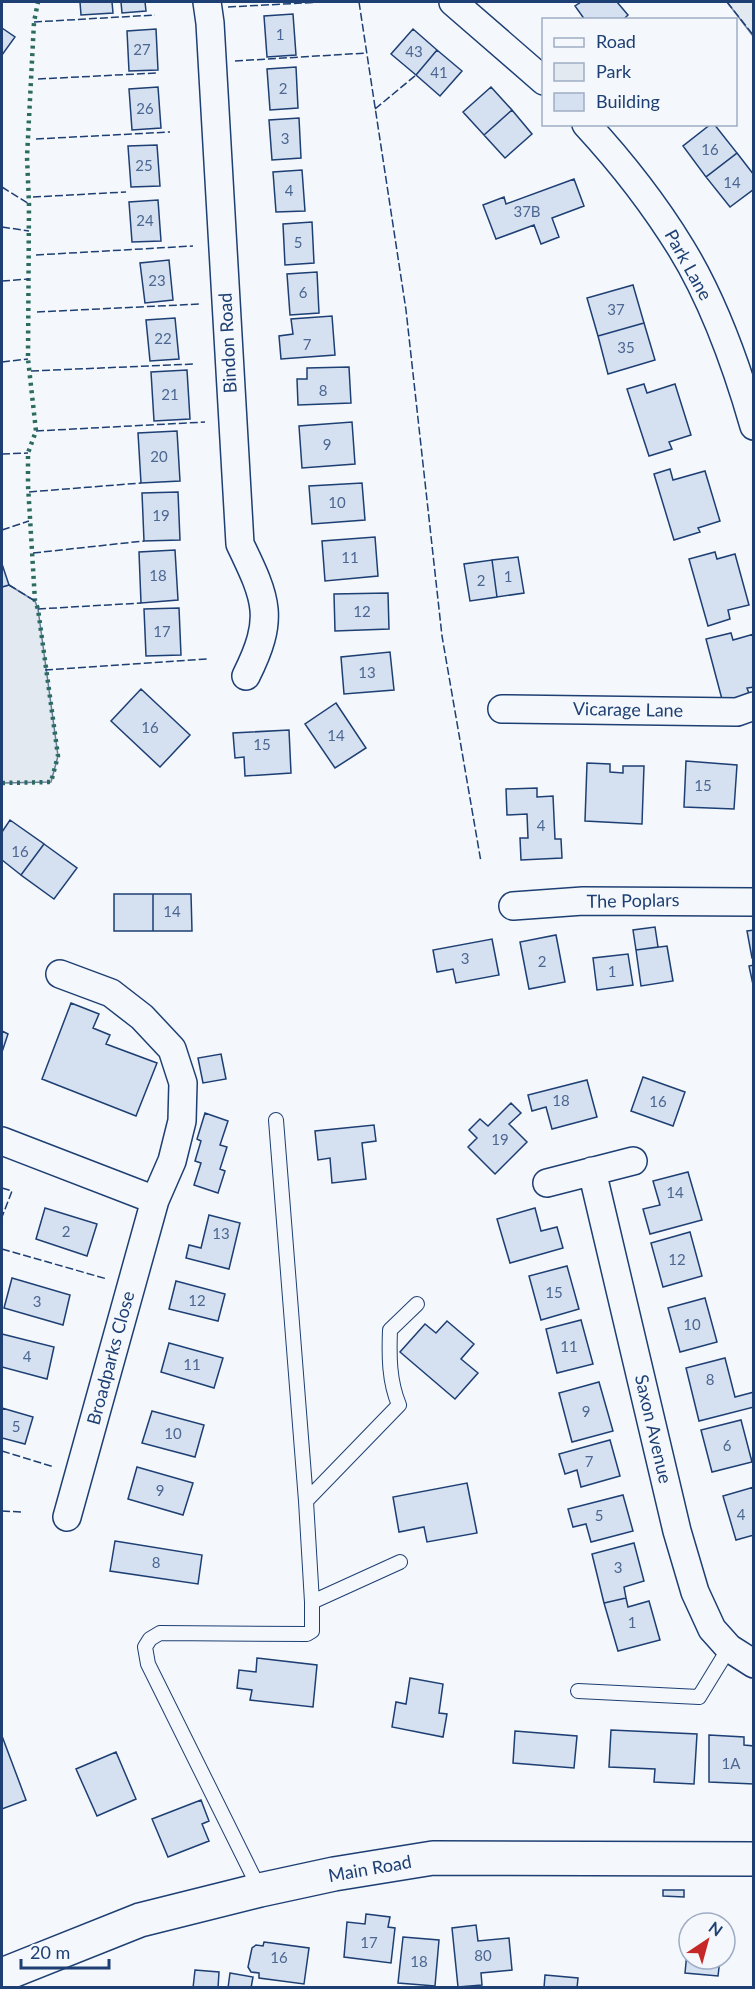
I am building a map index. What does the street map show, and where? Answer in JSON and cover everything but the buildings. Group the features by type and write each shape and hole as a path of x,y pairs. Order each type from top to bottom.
{"main road":[{"name":"Main Road","path":"2,1975 141,1920 334,1874 433,1858 753,1859"}],"street":[{"name":"Bindon Road","path":"207,2 240,544 255,576 264,605 266,621 259,649 246,676"},
{"path":"453,2 542,80"},
{"name":"Park Lane","path":"588,126 644,194 685,255 709,301 753,426"},
{"name":"Vicarage Lane","path":"502,709 738,712 753,706"},
{"name":"The Poplars","path":"513,906 583,901 753,902"},
{"name":"Broadparks Close","path":"60,974 111,993 142,1017 172,1049 183,1083 182,1121 172,1161 155,1200 67,1517"},
{"path":"2,1141 155,1200"},
{"path":"547,1183 633,1161"},
{"name":"Saxon Avenue","path":"592,1171 677,1531 704,1615 712,1629 729,1648 753,1664"}],"lane":[{"path":"260,1890 148,1664 145,1647 150,1639 160,1633 307,1634 312,1631 306,1501 276,1120"},
{"path":"306,1501 399,1405 393,1391 389,1354 390,1330 417,1304"},
{"path":"312,1602 400,1562"},
{"path":"578,1690 699,1697 729,1648"}],"green space":[{"path":"727,2 753,2 753,36"},
{"path":"9,585 35,601 38,609 58,756 51,782 2,783 2,587"}],"hedge":[{"path":"2,783 51,782 58,756 35,601 28,485 28,453 36,431 28,359 27,157 34,22 38,2"}],"fence":[{"path":"228,7 322,2"},
{"path":"359,2 406,310 442,636 481,862"},
{"path":"727,2 754,36"},
{"path":"34,22 155,15"},
{"path":"235,61 367,53"},
{"path":"38,79 157,73"},
{"path":"375,109 416,75"},
{"path":"36,139 170,132"},
{"path":"2,187 29,204"},
{"path":"33,197 126,192"},
{"path":"2,227 29,231"},
{"path":"36,255 193,246"},
{"path":"2,281 29,279"},
{"path":"37,312 200,304"},
{"path":"2,362 28,359"},
{"path":"31,371 194,364"},
{"path":"36,431 205,422"},
{"path":"2,454 28,453"},
{"path":"29,492 141,483"},
{"path":"2,530 29,521"},
{"path":"33,553 144,541"},
{"path":"9,585 35,601"},
{"path":"38,609 141,603"},
{"path":"45,670 207,659"},
{"path":"2,1188 12,1191 2,1217"},
{"path":"2,1249 107,1279"},
{"path":"2,1451 54,1467"},
{"path":"2,1511 23,1512"}]}
